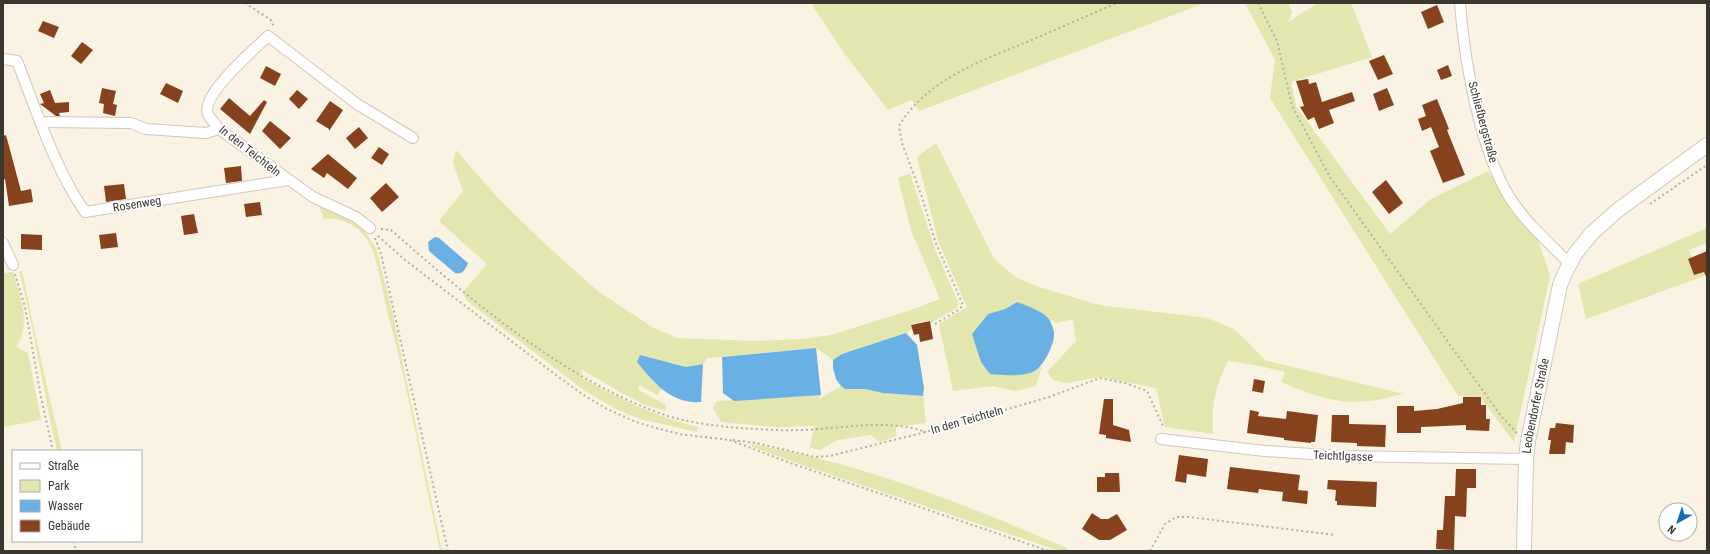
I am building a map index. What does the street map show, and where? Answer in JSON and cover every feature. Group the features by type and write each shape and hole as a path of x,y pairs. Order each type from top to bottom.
{"main road":[{"name":"Leobendorfer Straße","path":"1524,551 1526,459 1528,441 1560,286 1569,263 1583,243 1604,222 1631,200 1707,145"}],"street":[{"name":"Schliefbergstraße","path":"1460,3 1467,60 1477,109 1497,171 1510,198 1527,220 1569,263"},
{"name":"In den Teichteln","path":"268,36 213,93 207,105 208,114 219,129 288,180 313,197 356,217 370,228"},
{"path":"268,36 357,104 413,138"},
{"name":"Rosenweg","path":"3,58 17,61 71,192 85,212 288,180"},
{"path":"41,122 131,123 146,129 206,133 219,129"},
{"path":"3,243 13,265"},
{"name":"Teichtlgasse","path":"1165,440 1265,451 1342,456 1526,459"}],"path":[{"path":"245,3 274,23 274,27 268,36"},
{"path":"935,324 960,309 963,305 935,241 922,197 902,143 899,126 906,115 939,84 977,63 1117,3"},
{"path":"1258,3 1277,41 1292,106 1330,177 1510,428 1528,441"},
{"path":"370,228 391,230 459,287 562,365 646,408 686,420 740,428 799,430 889,425 911,427 926,432"},
{"path":"370,228 405,260 582,394 601,406 636,422 656,428 679,434 730,440 793,464 1049,551"},
{"path":"370,228 381,254 448,551"},
{"path":"13,265 25,307 41,398 53,450"},
{"name":"In den Teichteln","path":"730,440 756,442 815,457 830,456 926,432 1049,397 1100,378 1125,383 1147,391 1165,440"},
{"path":"1150,551 1165,524 1176,518 1189,517 1335,535"}],"green space":[{"path":"811,3 1205,3 919,111 912,100 888,110 844,53"},
{"path":"1245,3 1288,3 1292,12 1288,22 1318,3 1351,3 1372,57 1291,82 1296,106 1390,234 1431,199 1488,171 1538,240 1550,276 1514,442 1480,397 1458,396 1270,98 1275,60"},
{"path":"936,143 994,259 1017,278 1039,287 1099,305 1207,318 1234,329 1264,360 1404,394 1364,402 1339,401 1304,392 1281,382 1285,372 1228,361 1215,397 1213,434 1165,427 1156,388 1101,377 1066,383 1053,380 1047,372 1076,341 1073,319 1056,323 1041,312 1017,302 1005,309 988,314 972,334 1034,372 1042,366 1036,386 1016,391 992,386 953,391 939,324 967,307 938,241 917,157"},
{"path":"456,150 497,197 545,244 599,292 652,327 677,338 754,341 801,339 831,335 914,309 940,299 911,230 898,178 910,173 935,249 959,304 957,308 931,323 930,320 911,324 912,329 906,333 842,354 833,360 816,348 707,358 703,364 686,367 670,362 645,371 652,381 662,389 657,395 639,385 638,390 666,405 665,411 643,404 581,369 582,378 624,400 653,413 698,427 697,432 640,419 616,409 585,391 467,301 463,292 487,264 439,221 463,191 453,163"},
{"path":"319,205 352,220 361,226 376,248 391,306 442,551 440,551 403,373 378,268 372,250 361,232 350,224 337,219 324,219"},
{"path":"1707,228 1707,243 1689,250 1692,257 1688,259 1694,275 1707,270 1707,275 1586,319 1578,284"},
{"path":"19,271 22,271 62,450 57,450 25,293"},
{"path":"13,272 21,300 24,320 21,338 16,347 28,353 41,420 3,427 3,273"},
{"path":"841,386 845,389 865,389 883,393 923,396 926,423 896,427 896,436 880,442 871,435 837,440 820,450 810,448 814,426 776,427 721,422 713,408 717,401 821,395 819,399"},
{"path":"751,444 832,462 912,487 1029,532 1067,548 1067,551 1060,551 802,465 753,447"}],"water":[{"path":"435,237 439,238 468,263 463,271 460,273 455,273 429,251 428,242"},
{"path":"1017,302 1038,311 1049,319 1054,333 1053,343 1041,366 1033,372 1017,375 990,374 981,362 972,334 988,314 1005,309"},
{"path":"906,333 917,345 924,388 923,396 883,393 865,389 845,389 841,386 836,379 833,368 833,360 842,354"},
{"path":"816,348 821,395 734,401 723,393 722,357"},
{"path":"640,355 686,367 703,364 701,402 681,400 664,391 637,362"}],"building":[{"path":"1437,5 1444,22 1428,29 1421,12"},
{"path":"43,21 59,27 54,38 38,31"},
{"path":"82,42 93,50 81,64 71,56"},
{"path":"1384,55 1393,74 1378,80 1369,61"},
{"path":"1448,65 1452,76 1441,80 1437,70"},
{"path":"266,66 281,74 275,86 260,78"},
{"path":"1308,79 1309,84 1316,82 1322,102 1352,92 1355,101 1329,110 1334,123 1319,129 1314,117 1308,120 1300,107 1304,106 1296,81"},
{"path":"166,83 183,91 178,103 160,94"},
{"path":"102,88 116,91 113,104 117,105 115,116 103,113 104,104 99,103"},
{"path":"1387,88 1394,105 1379,111 1373,94"},
{"path":"50,90 55,103 69,102 69,112 59,113 60,116 56,116 40,104 44,103 40,94"},
{"path":"297,90 308,99 299,109 289,99"},
{"path":"229,98 250,116 264,100 267,102 250,134 220,109"},
{"path":"1437,99 1449,129 1447,130 1465,175 1443,183 1430,151 1439,147 1431,127 1422,131 1418,119 1426,116 1422,105"},
{"path":"330,101 343,110 329,131 329,129 316,121"},
{"path":"270,121 291,138 280,149 262,131"},
{"path":"359,127 368,138 355,149 346,138"},
{"path":"6,135 21,191 31,189 33,202 9,206 5,179 3,180 3,136"},
{"path":"379,147 389,154 382,165 371,158"},
{"path":"328,154 357,178 348,189 327,173 324,178 311,169"},
{"path":"241,166 242,181 226,183 224,168"},
{"path":"1386,180 1403,203 1389,214 1372,192"},
{"path":"386,183 399,197 382,212 370,198"},
{"path":"124,184 126,199 106,202 104,186"},
{"path":"260,202 262,215 246,217 244,204"},
{"path":"194,214 198,233 184,235 181,216"},
{"path":"116,233 118,247 101,249 99,235"},
{"path":"21,234 42,235 42,250 21,249"},
{"path":"1707,251 1707,279 1704,272 1694,275 1688,259"},
{"path":"930,321 933,339 920,342 919,334 914,335 911,325"},
{"path":"1254,379 1265,381 1263,393 1252,391"},
{"path":"1463,397 1481,397 1481,405 1486,405 1486,419 1490,419 1489,431 1466,430 1466,425 1421,427 1421,433 1397,433 1397,406 1414,406 1414,411 1437,409 1463,403"},
{"path":"1104,399 1113,399 1113,425 1129,430 1131,442 1106,438 1106,435 1099,434"},
{"path":"1250,410 1259,412 1258,416 1286,419 1287,411 1318,415 1315,442 1311,443 1284,440 1284,438 1247,433"},
{"path":"1332,415 1349,415 1349,424 1386,425 1385,447 1357,446 1357,443 1331,442"},
{"path":"1556,423 1574,425 1573,443 1566,442 1565,454 1549,454 1551,440 1548,440 1550,428 1555,428"},
{"path":"1179,455 1208,459 1206,477 1187,474 1186,483 1175,481"},
{"path":"1230,467 1300,475 1298,490 1308,491 1307,504 1282,501 1283,492 1259,489 1258,493 1227,489"},
{"path":"1456,469 1476,469 1476,488 1467,488 1466,517 1455,516 1454,550 1436,549 1437,530 1443,530 1445,496 1455,496"},
{"path":"1105,473 1119,473 1120,492 1097,492 1097,477 1105,477"},
{"path":"1328,480 1377,482 1376,507 1337,505 1337,501 1335,501 1336,490 1327,489"},
{"path":"1092,513 1101,519 1108,519 1117,514 1127,530 1110,540 1099,540 1082,529"}]}
